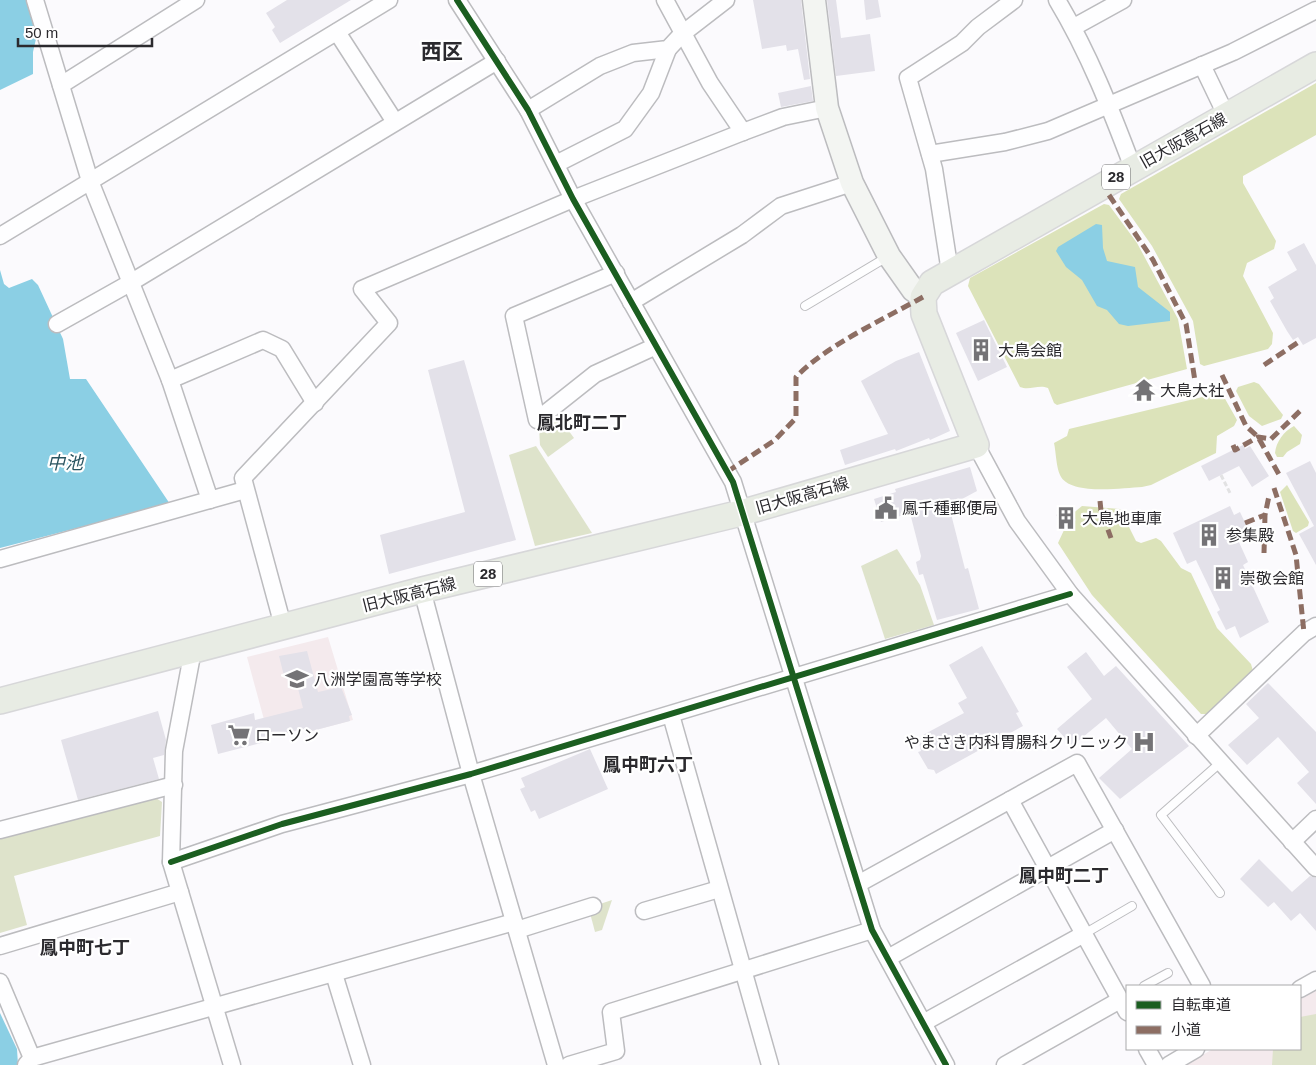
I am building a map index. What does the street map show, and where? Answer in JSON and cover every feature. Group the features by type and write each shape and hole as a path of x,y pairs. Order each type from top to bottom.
{"main road":[{"name":"旧大阪高石線","path":"923,297 932,283 950,272 1316,65"},
{"path":"923,297 924,314 976,445"},
{"name":"旧大阪高石線","path":"0,701 422,590 741,513 976,445"}],"street":[{"path":"35,0 90,181 170,380 210,500"},
{"path":"61,85 196,0"},
{"path":"0,236 390,0"},
{"path":"457,0 528,110 573,199 733,482 741,513 872,930 946,1065"},
{"path":"665,0 710,83 743,132"},
{"path":"556,164 625,129 651,93 668,49 682,34 726,0"},
{"path":"814,0 828,108 852,183 889,256 913,290 923,297"},
{"path":"950,272 934,169 908,78 962,43 1014,0"},
{"path":"1057,0 1074,27 1109,104 1133,168"},
{"path":"1074,27 1123,0"},
{"path":"930,154 1005,142 1048,131 1202,65 1316,10"},
{"path":"337,32 396,122"},
{"path":"528,110 600,66 634,53 668,49"},
{"path":"57,324 130,283 497,61"},
{"path":"1202,65 1226,116"},
{"path":"283,626 243,478 389,323 362,289 573,199 743,132 783,117 828,108"},
{"path":"631,302 742,235 781,206 852,183"},
{"path":"616,274 514,316 537,420 595,374 656,346"},
{"path":"170,380 263,340 282,349 314,403"},
{"path":"976,445 1017,521 1070,594 1316,868"},
{"path":"0,559 245,490"},
{"path":"422,590 471,774 556,1065"},
{"path":"171,862 282,824 471,774 1070,594"},
{"path":"1196,736 1304,633 1316,626"},
{"path":"193,650 174,751 171,862 232,1065"},
{"path":"671,715 770,1065"},
{"path":"858,884 1077,762 1201,985"},
{"path":"0,830 174,784"},
{"path":"1005,1065 1125,1003 1084,934 1010,800"},
{"path":"1292,842 1316,819"},
{"path":"888,958 1115,830"},
{"path":"644,912 719,889"},
{"path":"0,946 180,892"},
{"path":"0,982 29,1061 334,974 593,906"},
{"path":"569,1065 616,1050 611,1012 872,930"},
{"path":"923,1023 1084,934"},
{"path":"334,974 362,1065"},
{"path":"1301,988 1316,980"},
{"path":"1148,1050 1156,1065"},
{"path":"1168,1065 1194,1050"}],"lane":[{"path":"805,306 889,256"},
{"path":"1220,763 1161,815 1220,893"},
{"path":"1084,934 1132,906"},
{"path":"1146,985 1168,973"}],"path":[{"path":"1221,475 1230,493"}],"shaded area":[{"name":"八洲学園高等学校","path":"328,637 353,720 308,732 307,728 269,738 247,657"},
{"path":"1316,990 1316,1065 1185,1065 1211,1050 1301,1050 1301,998"}],"green space":[{"path":"1316,83 1316,135 1243,176 1243,183 1276,241 1274,249 1247,263 1243,276 1273,333 1272,344 1268,349 1204,366 1200,364 1193,321 1152,246 1119,199 1121,194"},
{"path":"1104,204 1109,205 1137,243 1178,319 1187,369 1057,405 1054,403 1048,388 1020,387 968,286 970,278"},
{"path":"1254,382 1259,384 1283,415 1281,419 1262,426 1249,416 1236,391 1238,387"},
{"path":"1219,393 1224,397 1237,420 1234,426 1217,436 1216,453 1151,485 1142,487 1085,488 1065,482 1060,475 1054,443 1067,436 1069,429"},
{"path":"557,415 574,438 548,457 540,445 539,428"},
{"path":"1294,426 1302,435 1300,444 1287,452 1283,457 1277,457 1275,453 1281,437"},
{"path":"536,446 592,533 535,546 509,455"},
{"path":"1287,485 1309,522 1308,526 1296,533 1293,531 1280,492"},
{"path":"1082,506 1120,509 1136,541 1141,543 1156,538 1161,541 1181,568 1191,573 1217,628 1251,664 1253,671 1210,714 1201,714 1092,595 1058,543 1071,515"},
{"path":"897,549 920,585 934,625 885,639 861,566"},
{"path":"153,796 162,802 160,836 14,876 27,925 0,933 0,836"},
{"path":"612,900 602,930 595,932 590,913 597,905"},
{"path":"1316,1014 1316,1065 1272,1065 1273,1050 1301,1050 1301,1017"}],"water":[{"path":"0,0 33,0 38,30 33,52 33,74 0,90"},
{"path":"1096,224 1102,225 1103,248 1107,261 1135,267 1138,287 1170,312 1170,321 1128,326 1119,324 1107,310 1097,306 1082,280 1066,267 1056,251 1058,247"},
{"name":"中池","path":"0,270 4,284 9,288 32,279 38,285 63,339 70,379 86,379 170,504 0,548"},
{"path":"0,1013 17,1049 18,1065 0,1065"}],"building":[{"path":"287,0 351,0 280,43 272,30 275,27 266,13"},
{"path":"753,0 801,0 810,79 804,80 798,49 787,51 786,45 762,49"},
{"path":"827,0 836,0 841,38 870,34 875,71 836,76"},
{"path":"864,0 878,0 881,17 866,20"},
{"path":"811,86 813,101 781,107 778,93"},
{"path":"1304,243 1316,265 1316,338 1303,345 1298,337 1293,340 1287,331 1270,301 1274,298 1268,287 1297,270 1287,252"},
{"name":"大鳥会館","path":"984,320 1007,367 978,381 956,333"},
{"path":"919,352 950,431 930,440 929,438 896,451 895,449 845,465 840,450 888,434 861,381 896,361"},
{"path":"464,360 516,540 389,574 380,535 465,512 428,370"},
{"path":"1243,445 1245,449 1250,446 1269,476 1252,487 1239,466 1209,481 1201,466"},
{"path":"1310,461 1316,473 1316,565 1299,534 1314,526 1286,473"},
{"path":"970,467 977,491 949,506 965,569 968,568 979,609 937,620 923,574 919,575 916,562 920,560 921,556 910,513 881,522 874,499 896,492 895,489"},
{"path":"1230,506 1234,515 1240,512 1249,531 1238,540 1248,562 1243,565 1269,622 1240,638 1235,626 1226,630 1217,612 1220,610 1196,560 1187,564 1173,533"},
{"name":"大鳥地車庫","path":"1067,508 1076,520 1065,528 1056,515"},
{"path":"982,646 1019,712 1016,713 1023,726 936,774 934,770 928,769 918,752 921,751 919,743 923,741 921,736 964,713 958,703 967,698 949,665"},
{"path":"307,651 318,692 341,687 352,715 349,716 350,721 308,732 307,728 266,738 267,741 261,743 218,754 211,725 254,713 255,720 303,708 294,673 284,676 279,656"},
{"path":"1086,652 1104,676 1116,666 1189,746 1120,799 1099,778 1132,749 1106,718 1072,746 1057,729 1092,699 1067,667"},
{"path":"1268,683 1316,732 1316,804 1297,783 1309,772 1278,737 1247,765 1228,745 1259,718 1246,704"},
{"path":"158,711 166,740 164,755 153,758 159,779 78,800 61,740"},
{"path":"590,749 608,789 539,819 535,810 531,812 520,789 525,787 521,778"},
{"path":"1259,859 1292,892 1310,876 1316,878 1316,931 1300,913 1291,921 1274,902 1268,907 1240,879"}],"marked path":[{"path":"1109,195 1153,260 1186,324 1195,381"},
{"path":"727,472 775,440 796,418 796,377 808,366 856,333 923,297"},
{"path":"1264,365 1300,341"},
{"path":"1222,375 1246,426 1258,437 1281,478"},
{"path":"1233,445 1235,450 1258,437 1271,439 1301,410"},
{"path":"1274,488 1296,555 1304,633"},
{"path":"1264,553 1265,515 1269,496"},
{"path":"1100,501 1101,511 1111,538"},
{"path":"1245,523 1265,515"}],"cycle path":[{"path":"457,0 528,110 573,199 733,482 872,930 946,1065"},
{"path":"171,862 282,824 471,774 1070,594"}],"place":[{"name":"大鳥会館","path":"981,350"},
{"name":"大鳥大社","path":"1144,390"},
{"name":"鳳千種郵便局","path":"886,508"},
{"name":"大鳥地車庫","path":"1066,518"},
{"name":"参集殿","path":"1209,535"},
{"name":"崇敬会館","path":"1223,578"},
{"name":"八洲学園高等学校","path":"297,679"},
{"name":"ローソン","path":"239,735"},
{"name":"やまさき内科胃腸科クリニック","path":"1144,742"}],"district":[{"name":"西区","path":"442,52"},
{"name":"鳳北町二丁","path":"582,423"},
{"name":"鳳中町六丁","path":"648,765"},
{"name":"鳳中町二丁","path":"1064,876"},
{"name":"鳳中町七丁","path":"85,948"}]}
